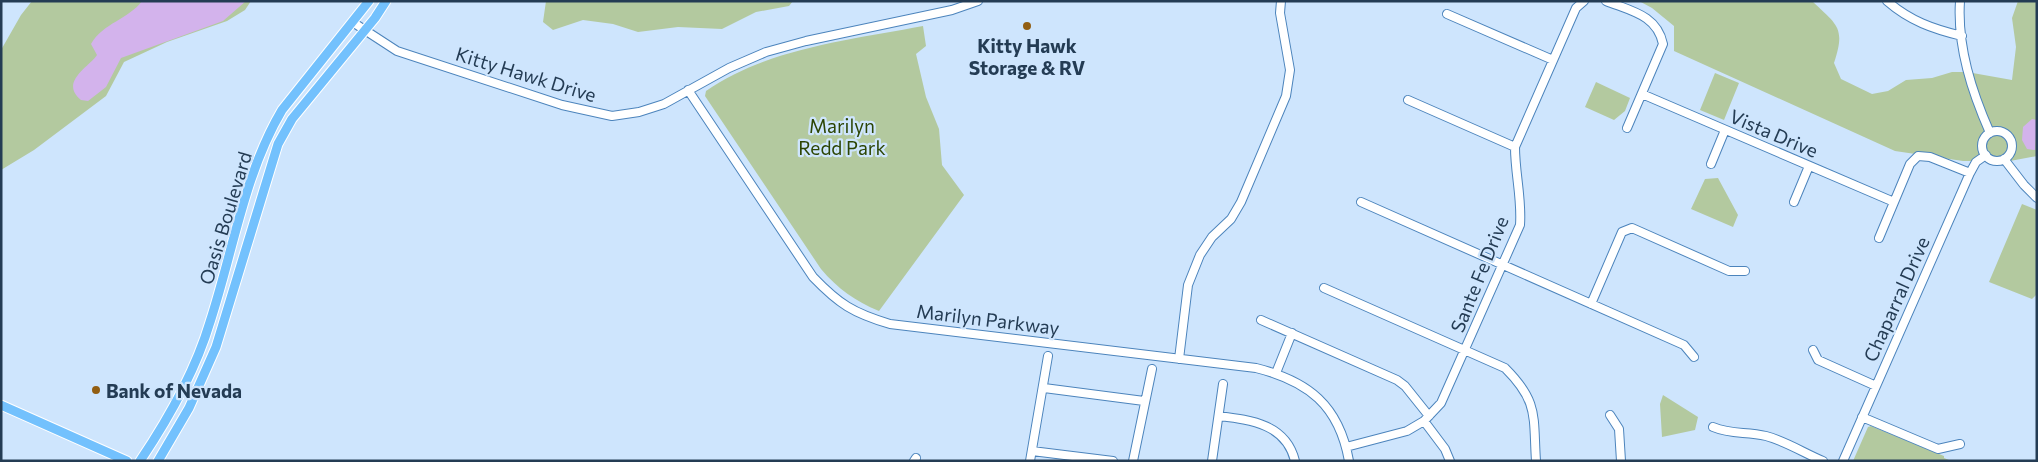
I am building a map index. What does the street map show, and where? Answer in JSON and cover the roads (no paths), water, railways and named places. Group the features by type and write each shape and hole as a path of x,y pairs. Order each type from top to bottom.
{"main road":[{"name":"Oasis Boulevard","path":"140,461 180,394 202,346 256,164 272,127 282,110 354,23 369,1"},
{"name":"Oasis Boulevard","path":"158,461 189,408 216,347 278,144 292,119 386,1"},
{"path":"1,404 127,461"}],"street":[{"name":"Kitty Hawk Drive","path":"354,23 397,51 562,105 612,116 639,112 664,104 688,90 766,52 806,41 952,10 978,1"},
{"path":"1179,359 1188,285 1200,254 1212,237 1231,219 1241,202 1286,96 1290,70 1280,13 1281,1"},
{"name":"Sante Fe Drive","path":"1346,447 1407,431 1427,418 1441,403 1520,225 1521,203 1515,170 1515,147 1576,8 1584,1"},
{"path":"1606,1 1650,20 1660,31 1663,44 1628,128"},
{"path":"1887,1 1904,16 1934,30 1962,36"},
{"path":"1960,1 1967,72 1975,100 1990,133"},
{"path":"1447,14 1553,60"},
{"name":"Marilyn Parkway","path":"688,90 813,277 834,299 860,315 890,324 1256,368 1276,373 1294,380 1313,392 1333,417 1346,447 1349,461"},
{"name":"Vista Drive","path":"1642,94 1894,202"},
{"path":"1408,100 1515,147"},
{"path":"1711,164 1725,130"},
{"path":"2001,131 2012,142 2011,152 2004,159 1996,160 1986,155 1983,145 1986,136 1990,133 2001,131"},
{"name":"Chaparral Drive","path":"1843,461 1970,173 1976,162 1986,155"},
{"path":"1879,238 1910,164 1918,156 1930,157 1970,173"},
{"path":"2004,159 2024,185 2037,198"},
{"path":"1794,202 1809,166"},
{"path":"1361,202 1684,345 1694,357"},
{"path":"1591,304 1622,232 1632,228 1730,271 1745,271"},
{"path":"1324,288 1505,368 1522,385 1533,406 1536,461"},
{"path":"1262,320 1397,380 1405,386 1427,418 1450,461"},
{"path":"1276,373 1292,334"},
{"path":"1813,350 1818,360 1876,386"},
{"path":"1030,461 1048,356"},
{"path":"1134,461 1144,401 1148,395 1152,369"},
{"path":"1212,461 1223,384"},
{"path":"1044,388 1144,401"},
{"path":"1219,416 1249,420 1269,427 1286,440 1295,461"},
{"path":"1610,416 1619,429 1621,461"},
{"path":"1862,417 1938,449 1960,444"},
{"path":"1713,427 1726,433 1748,432 1767,436 1823,461"},
{"path":"1032,451 1113,461"}],"place":[{"name":"Kitty Hawk Storage & RV","path":"1027,26"},
{"name":"Bank of Nevada","path":"96,390"}],"park label":[{"name":"Marilyn Redd Park","path":"842,136"}]}
